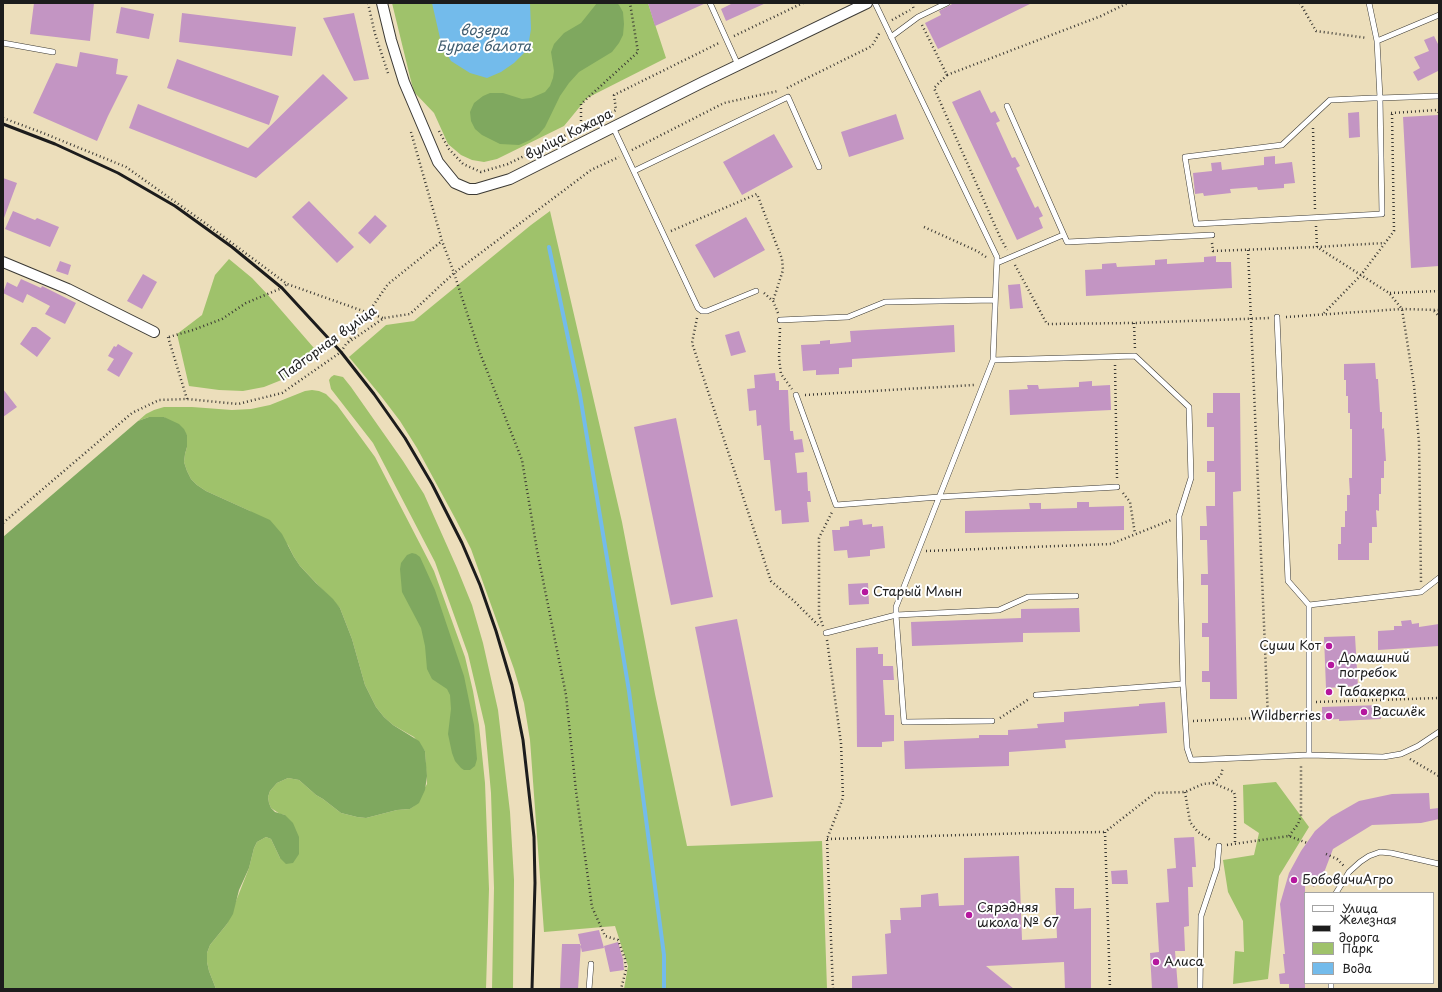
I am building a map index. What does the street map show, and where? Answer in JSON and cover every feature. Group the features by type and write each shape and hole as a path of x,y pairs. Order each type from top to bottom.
{"street":[{"name":"вуліца Кожара","path":"382,3 390,40 404,82 438,162 455,183 469,189 482,188 510,179 738,64 867,3"},
{"path":"3,262 68,289 154,332"}],"lane":[{"path":"710,3 738,64"},
{"path":"875,3 997,257 993,360 896,607 904,722 994,721"},
{"path":"891,37 918,17 947,3"},
{"path":"1369,3 1378,41 1380,98 1382,214 1196,224 1185,156 1282,145 1330,100 1380,98 1439,96"},
{"path":"1378,41 1439,15"},
{"path":"3,43 53,52"},
{"path":"634,171 788,97 819,167"},
{"path":"1007,106 1067,242 1212,235"},
{"path":"613,127 698,308 702,311 707,311 756,291"},
{"path":"997,264 1063,235"},
{"path":"780,320 848,317 885,302 995,300"},
{"path":"1277,318 1288,581 1309,605 1310,755"},
{"path":"993,360 1135,356 1189,407 1191,478 1179,516 1183,684 1187,748 1191,760 1301,755 1382,756 1401,754 1418,746 1439,732"},
{"path":"796,395 836,504 939,496 1117,487"},
{"path":"1309,605 1421,592 1439,578"},
{"path":"826,633 896,615 1000,610 1028,597 1076,596"},
{"path":"1036,695 1183,684"},
{"path":"1200,989 1201,916 1217,868 1219,846"},
{"path":"1337,892 1350,872 1360,862 1369,856 1380,852 1391,853 1439,864"},
{"path":"589,989 591,964"}],"path":[{"path":"368,3 375,34 389,77"},
{"path":"586,140 581,127 581,104 638,52 630,3"},
{"path":"437,129 449,149 463,164 482,172 508,164 616,110 614,95 803,3"},
{"path":"912,3 913,9 947,75"},
{"path":"1128,3 1101,16 947,75 934,88 1000,237 1046,324 1134,323 1277,318 1402,309 1439,310"},
{"path":"1300,3 1316,31 1367,38"},
{"path":"885,24 919,6"},
{"name":"Падгорная вуліца","path":"3,523 132,413 159,400 187,399 238,404 282,393 341,352 346,344 384,318 410,314 454,273 591,170 724,103 782,90 872,46 885,24"},
{"path":"1312,117 1317,247"},
{"path":"3,118 126,167 287,284 384,318"},
{"path":"411,130 442,241 480,353 522,460 536,550 566,694 576,792 592,907 605,936 618,940 625,958 626,970 621,989"},
{"path":"663,235 757,194 782,259 783,270 773,301"},
{"path":"924,227 977,251 997,264"},
{"path":"1212,235 1213,251 1385,243"},
{"path":"346,344 388,284 442,241"},
{"path":"1317,247 1389,293 1402,309 1414,385 1419,442 1421,592"},
{"path":"1248,250 1268,718"},
{"path":"154,332 169,337 193,330 222,319 246,303 282,288 287,284"},
{"path":"756,291 766,293 773,301 780,320 779,358 781,374 796,395 984,384"},
{"path":"1389,293 1439,291"},
{"path":"698,308 692,343 771,581 794,601 826,633"},
{"path":"1433,310 1439,316"},
{"path":"1134,323 1135,356"},
{"path":"169,337 187,399"},
{"path":"1115,357 1117,487 1130,502 1135,534"},
{"path":"832,989 827,839 843,798 841,743 826,633 819,614 819,538 836,504"},
{"path":"918,551 1111,544 1179,516"},
{"path":"994,721 1036,695"},
{"path":"1185,721 1299,716 1299,702 1439,698"},
{"path":"1401,754 1439,776"},
{"path":"1289,836 1298,824 1301,816 1301,755"},
{"path":"827,839 1105,832 1155,793 1185,792 1203,784 1213,782 1221,775 1224,759"},
{"path":"1213,782 1234,792 1235,844"},
{"path":"1185,792 1190,822 1198,832 1219,846 1289,836 1306,843"},
{"path":"1105,832 1110,989"},
{"path":"1326,854 1337,859 1350,872"}],"green space":[{"path":"392,3 648,3 666,58 587,98 564,126 497,159 484,162 472,160 461,155 448,144 434,113 414,92"},
{"path":"597,3 617,3 619,5 623,12 623,35 612,52 579,72 569,83 560,96 545,127 539,134 519,145 500,144 482,135 475,129 471,121 470,112 474,103 483,96 490,93 503,93 522,99 531,98 545,92 550,86 553,78 554,71 551,52 554,44 564,33 581,23"},
{"path":"550,211 622,522 655,694 687,846 822,841 827,989 624,989 628,966 615,926 544,932 530,740 524,703 514,669 471,549 455,518 417,448 400,421 349,357 386,325 414,321"},
{"path":"229,259 252,278 320,355 284,379 264,387 243,391 219,390 189,386 177,334 202,315 215,275"},
{"path":"334,375 343,377 351,387 403,461 424,494 472,605 483,643 498,710 510,812 514,880 513,989 492,989 494,888 491,793 485,726 468,654 435,562 373,443 331,389 329,380"},
{"path":"312,390 326,394 337,405 375,457 434,571 465,657 479,725 485,783 489,889 486,989 216,989 209,971 207,953 210,945 227,924 249,868 257,842 266,837 271,839 280,858 285,815 280,814 271,808 268,797 270,791 277,783 288,778 299,780 316,795 341,813 366,818 397,810 410,809 414,806 427,784 425,751 414,737 393,725 376,707 365,685 352,639 340,608 300,566 288,545 250,511 206,491 191,479 184,462 187,447 187,435 164,417 149,417 138,421 146,414 164,407 192,407 232,410 251,409 270,405 305,391"},
{"path":"149,417 164,417 179,424 184,429 187,435 187,447 184,462 191,479 206,491 270,520 282,534 300,566 340,608 352,639 365,685 376,707 393,725 419,741 425,751 427,776 425,790 419,803 410,809 397,810 366,818 341,813 316,795 299,780 288,778 277,783 270,791 268,797 269,803 275,812 285,815 293,823 299,837 299,854 293,863 286,864 280,858 271,839 266,837 257,842 249,868 239,890 233,914 210,945 207,953 209,971 216,989 3,989 3,537 138,421"},
{"path":"412,553 420,557 435,590 464,676 474,725 477,759 475,766 470,770 464,770 455,761 448,734 451,709 450,695 447,689 432,679 427,669 425,646 421,628 402,592 400,569 401,563 407,555"},
{"path":"1276,782 1309,827 1279,876 1268,979 1233,984 1235,951 1244,952 1243,921 1228,892 1223,860 1254,855 1259,833 1244,823 1243,785"}],"water":[{"name":"возера Бурае балота","path":"432,3 530,3 531,29 529,41 524,53 514,63 501,72 487,78 470,73 451,61 444,49"}],"building":[{"path":"34,3 94,3 90,41 30,34"},
{"path":"648,3 706,3 655,26"},
{"path":"733,3 766,3 726,21 721,9"},
{"path":"954,3 1032,3 938,49 925,23 941,15 939,11"},
{"path":"121,7 154,14 149,39 116,33"},
{"path":"182,13 296,27 292,56 179,42"},
{"path":"354,13 369,79 354,81 323,18"},
{"path":"1434,36 1439,46 1439,73 1438,71 1418,81 1413,72 1420,68 1414,57 1429,51 1424,40"},
{"path":"80,52 118,59 116,74 128,76 97,141 33,113 56,63 77,67"},
{"path":"177,59 279,96 269,125 167,88"},
{"path":"323,74 348,98 256,178 129,128 138,104 248,148"},
{"path":"980,90 991,113 995,111 1000,121 996,123 1012,158 1015,157 1020,166 1016,168 1035,208 1038,206 1043,216 1039,218 1043,228 1017,240 952,102"},
{"path":"1359,112 1360,137 1349,138 1348,113"},
{"path":"896,114 904,139 849,157 841,132"},
{"path":"1438,115 1439,266 1411,268 1403,117"},
{"path":"774,134 793,167 742,195 723,162"},
{"path":"1275,156 1275,164 1292,162 1295,183 1284,184 1284,188 1258,190 1257,187 1230,189 1231,193 1204,196 1203,193 1195,194 1193,173 1212,171 1211,163 1221,162 1222,170 1264,165 1264,157"},
{"path":"3,178 17,183 4,218 3,218"},
{"path":"309,201 354,247 337,263 292,217"},
{"path":"13,211 35,220 37,218 59,227 50,247 5,229"},
{"path":"375,215 387,226 370,244 358,233"},
{"path":"746,217 765,250 714,278 695,245"},
{"path":"1216,256 1216,262 1231,262 1232,288 1086,296 1085,270 1102,269 1102,264 1116,263 1117,267 1155,265 1155,260 1167,259 1167,264 1204,262 1204,257"},
{"path":"60,261 71,265 68,275 56,271"},
{"path":"143,274 157,282 142,309 127,301"},
{"path":"21,279 41,288 42,286 76,303 65,324 45,314 50,306 27,294 23,303 3,293 7,282 17,287"},
{"path":"1020,284 1023,308 1010,309 1008,285"},
{"path":"954,325 955,352 852,359 852,367 839,368 839,374 816,375 816,370 803,371 801,345 820,344 820,341 830,340 830,344 851,342 850,331"},
{"path":"32,327 36,327 51,338 37,357 20,344"},
{"path":"739,331 746,352 731,356 725,335"},
{"path":"118,344 133,353 119,377 107,370 114,359 108,356 114,346 116,347"},
{"path":"1375,363 1376,379 1378,379 1380,412 1382,412 1382,429 1384,428 1386,461 1384,461 1384,478 1381,478 1379,511 1376,510 1377,527 1372,527 1372,543 1369,543 1369,560 1338,560 1338,544 1341,544 1341,527 1345,527 1347,495 1350,495 1349,478 1352,478 1352,429 1350,429 1350,413 1348,413 1348,396 1346,396 1346,380 1344,380 1344,364"},
{"path":"775,373 776,381 779,381 779,390 788,390 790,431 793,431 794,440 802,439 804,452 795,453 797,473 807,472 808,491 810,491 811,502 807,502 809,522 782,524 781,510 775,511 770,460 764,460 761,425 757,426 756,410 749,411 747,389 755,388 754,375"},
{"path":"1092,381 1092,386 1110,385 1111,410 1010,415 1009,390 1028,389 1027,385 1038,385 1039,389 1079,387 1079,382"},
{"path":"3,389 17,407 3,417"},
{"path":"1213,393 1240,393 1241,491 1233,492 1237,699 1210,699 1210,682 1202,682 1202,671 1209,671 1209,637 1202,637 1202,623 1208,623 1208,585 1201,585 1201,574 1208,574 1207,540 1200,540 1200,526 1207,526 1206,506 1215,506 1215,472 1207,472 1207,461 1214,461 1214,427 1207,427 1207,413 1213,413"},
{"path":"676,418 713,597 671,605 634,427"},
{"path":"1077,502 1089,502 1089,507 1124,506 1124,530 965,533 965,511 1030,509 1029,503 1041,503 1041,509 1077,508"},
{"path":"862,519 863,525 872,524 872,527 883,526 885,548 870,550 870,556 848,558 847,550 834,551 832,530 840,530 840,527 849,526 849,521"},
{"path":"868,583 869,604 849,605 848,584"},
{"path":"1079,608 1080,632 1023,633 1023,642 912,646 911,622 1021,618 1021,609"},
{"path":"737,619 773,797 731,806 695,627"},
{"path":"1411,620 1412,624 1419,623 1419,627 1439,624 1439,646 1378,650 1378,631 1394,630 1394,626 1402,626 1401,621"},
{"path":"1355,636 1358,686 1326,688 1324,637"},
{"path":"878,647 878,654 883,654 883,666 893,666 894,680 883,680 885,715 894,715 894,741 882,742 882,747 857,747 856,648"},
{"path":"1165,702 1167,733 1065,740 1066,748 1009,752 1009,766 905,769 904,741 979,738 979,735 1008,735 1008,730 1038,728 1037,724 1064,722 1064,712 1139,706 1139,704"},
{"path":"1380,705 1381,719 1339,721 1339,719 1322,720 1322,707"},
{"path":"1429,793 1430,809 1439,808 1439,819 1421,823 1372,825 1333,849 1325,870 1314,887 1305,881 1305,989 1289,989 1289,984 1280,984 1279,974 1285,973 1283,954 1285,954 1280,904 1289,873 1301,851 1315,831 1331,817 1359,801 1392,794"},
{"path":"1194,837 1196,867 1192,867 1193,887 1188,887 1189,926 1184,927 1185,951 1175,951 1178,989 1152,989 1150,953 1159,952 1156,903 1169,902 1167,869 1176,868 1174,838"},
{"path":"1019,856 1022,940 1057,938 1055,888 1074,888 1074,909 1091,908 1091,989 1065,989 1064,962 986,966 1014,989 852,989 852,976 887,974 885,934 891,933 890,920 901,920 900,908 921,907 921,895 938,893 939,906 964,905 964,858"},
{"path":"1127,870 1128,884 1112,884 1111,871"},
{"path":"599,930 604,948 582,952 578,934"},
{"path":"618,942 623,959 624,970 610,972 604,946"},
{"path":"562,944 581,944 578,989 560,989"}],"waterway":[{"path":"549,247 580,395 629,691 664,955 664,989"}],"railway":[{"path":"3,124 55,144 118,173 175,206 232,247 282,288 341,352 374,394 405,438 432,484 462,543 480,585 496,631 512,685 523,740 534,837 535,883 532,989"}],"place":[{"name":"Старый Млын","path":"865,592"},
{"name":"Суши Кот","path":"1329,646"},
{"name":"Домашний погребок","path":"1331,665"},
{"name":"Табакерка","path":"1329,692"},
{"name":"Василёк","path":"1364,712"},
{"name":"Wildberries","path":"1329,716"},
{"name":"БобовичиАгро","path":"1294,880"},
{"name":"Сярэдняя школа № 67","path":"969,915"},
{"name":"Алиса","path":"1156,962"}]}
